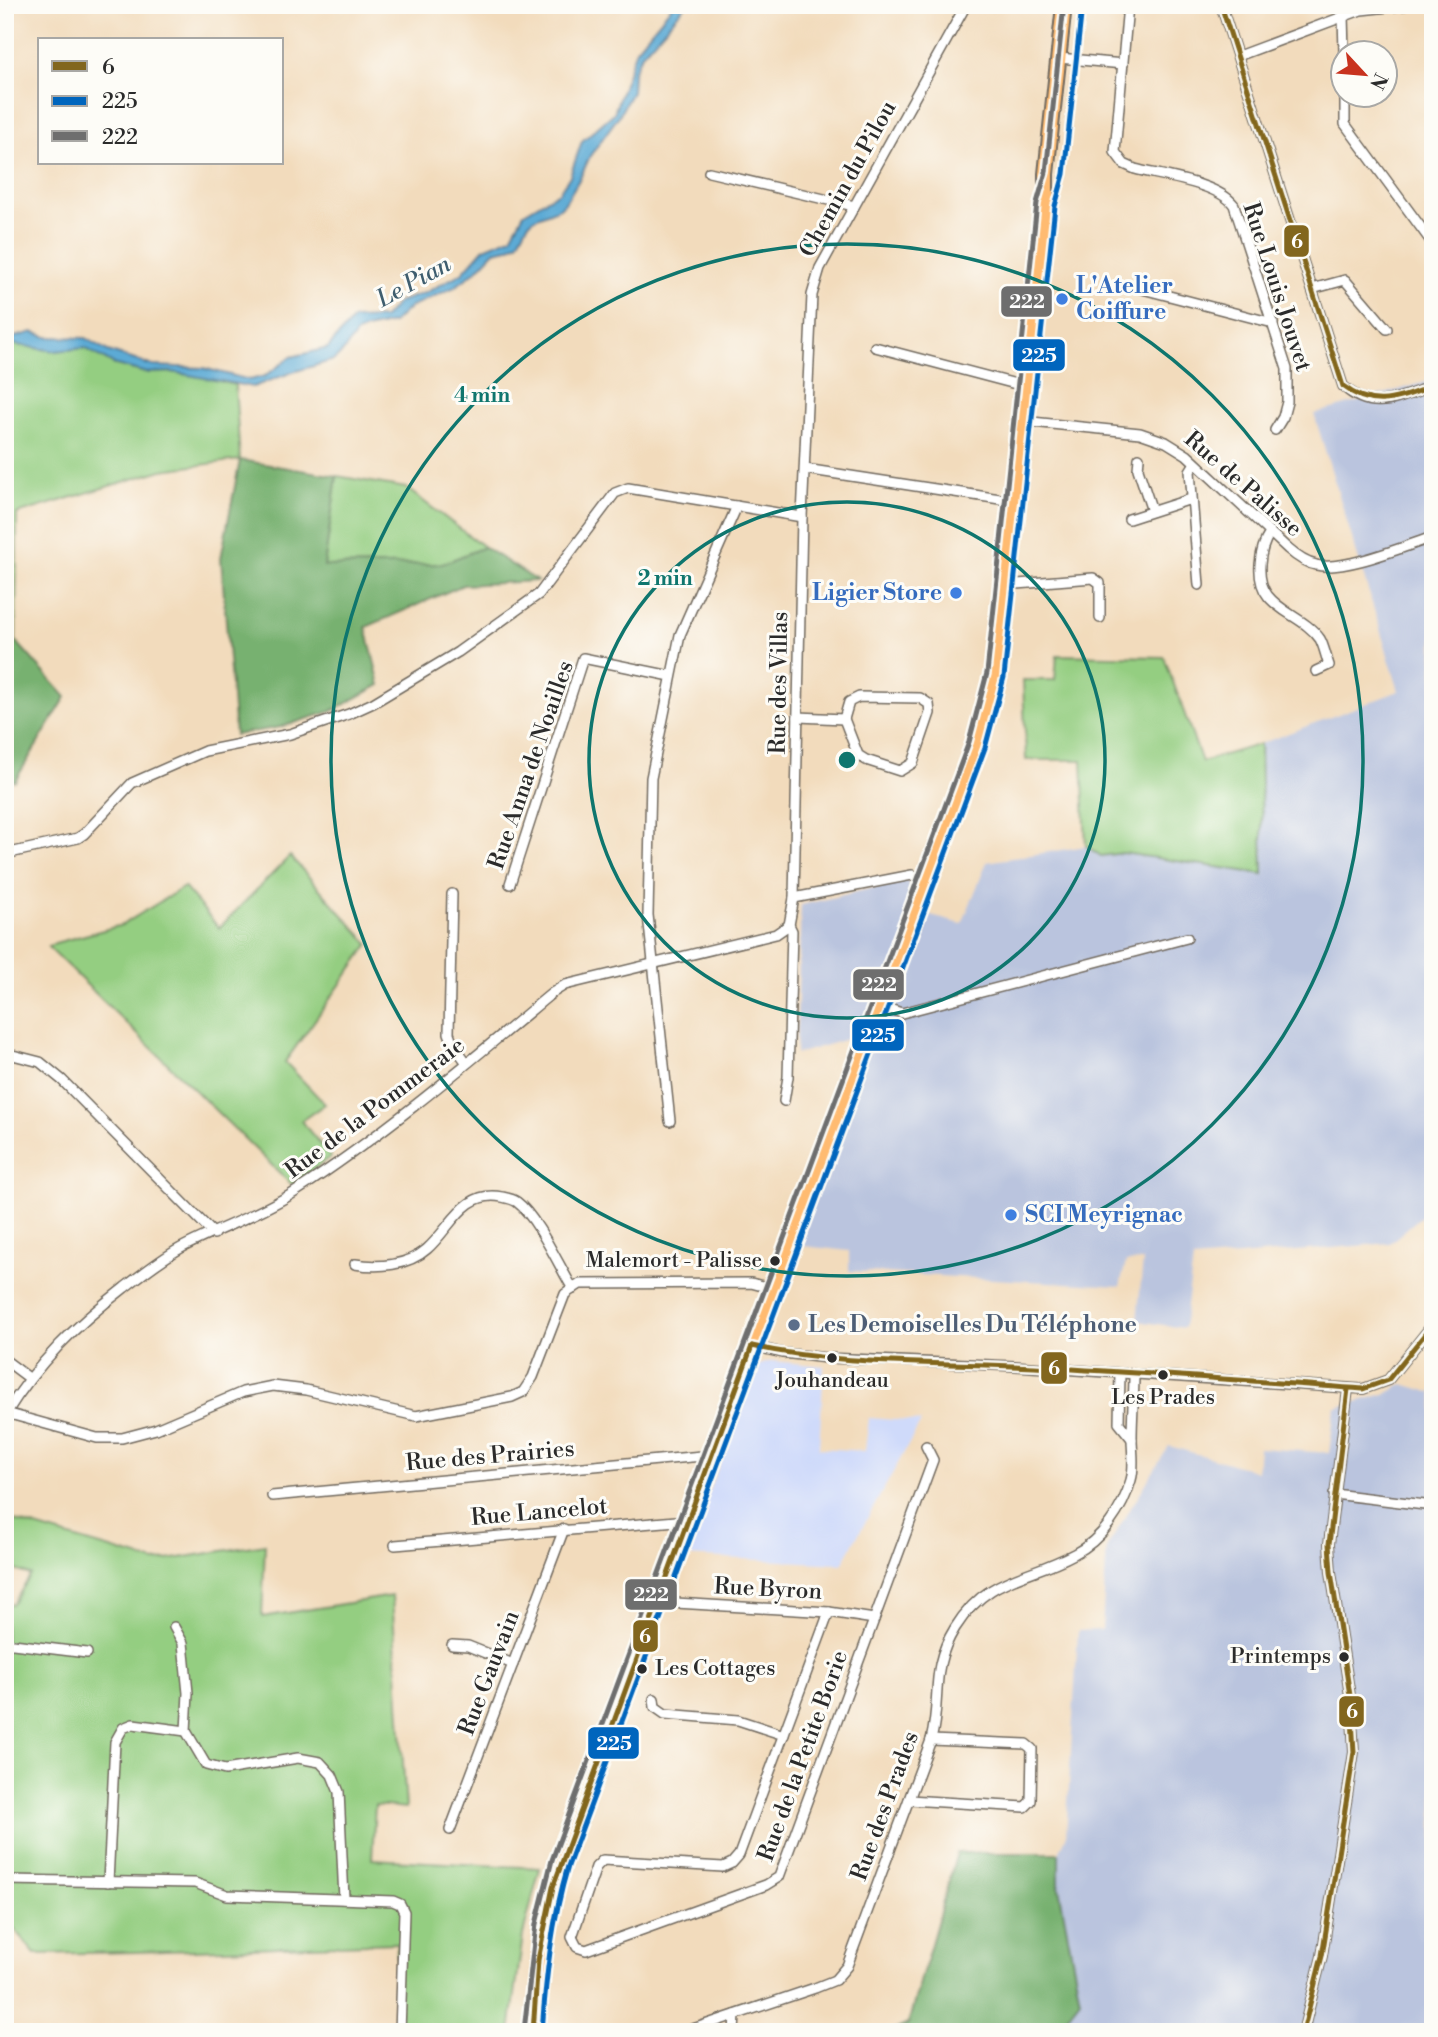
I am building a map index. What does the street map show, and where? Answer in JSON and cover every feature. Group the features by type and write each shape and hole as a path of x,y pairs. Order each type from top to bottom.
{"main road":[{"path":"533,2032 538,1960 553,1887 987,711 996,675 1046,204 1055,173 1064,5"},
{"path":"1063,58 1073,5"}],"street":[{"name":"Chemin du Pilou","path":"805,469 812,295 820,268 966,5"},
{"name":"Rue Louis Jouvet","path":"1128,5 1114,145 1119,159 1135,169 1213,190 1229,199 1238,215 1287,369 1288,388 1283,417 1275,430"},
{"path":"1221,5 1343,386 1355,397 1370,401 1386,401 1433,386"},
{"path":"1238,56 1343,15 1361,10 1407,5"},
{"path":"1343,15 1344,38"},
{"path":"1063,58 1123,64"},
{"path":"1345,108 1346,124 1433,243"},
{"path":"709,172 854,206"},
{"path":"1312,289 1345,281 1387,329"},
{"path":"1131,286 1273,323"},
{"path":"875,347 1027,387"},
{"name":"Rue de Palisse","path":"1022,421 1140,433 1166,442 1195,463 1302,560 1317,566 1337,566 1433,537"},
{"path":"1139,458 1138,469 1152,511"},
{"path":"1195,463 1190,471 1199,585"},
{"path":"805,469 1013,501"},
{"name":"Rue des Villas","path":"794,898 805,469"},
{"path":"5,854 78,838 132,783 205,751 290,734 373,703 458,652 539,594 615,493 628,488 802,517"},
{"path":"1129,519 1191,499"},
{"path":"670,1121 648,915 651,778 680,635 737,506"},
{"path":"1270,533 1263,544 1259,569 1267,596 1308,626 1320,639 1329,665 1316,671"},
{"path":"1005,585 1093,578 1100,583 1100,618"},
{"name":"Rue Anna de Noailles","path":"510,884 583,658 671,676"},
{"path":"859,696 920,698 929,704 930,713 913,763 900,771 858,755 844,719 849,702 859,696"},
{"path":"798,717 844,719"},
{"path":"784,1101 788,1077 790,1024 792,932 789,925 794,898 912,875 926,878"},
{"path":"452,894 449,1033 453,1044 467,1063"},
{"name":"Rue de la Pommeraie","path":"6,1414 29,1378 80,1322 108,1300 180,1248 244,1220 294,1193 362,1145 552,993 565,985 776,934 789,925"},
{"path":"879,1006 902,1013 1187,938"},
{"path":"5,1053 40,1062 62,1080 214,1234"},
{"path":"355,1264 373,1267 401,1262 414,1256 426,1250 473,1199 494,1195 515,1200 528,1213 573,1289"},
{"path":"6,1414 97,1438 122,1438 156,1429 243,1392 274,1386 306,1390 416,1416 512,1397 523,1392 533,1377 565,1294 580,1284 751,1283 774,1289"},
{"path":"752,1346 827,1358 1015,1366 1348,1390 1363,1389 1388,1380 1433,1324"},
{"path":"5,1360 29,1378"},
{"name":"Rue des Prades","path":"1120,1373 1119,1423 1132,1439"},
{"name":"Rue des Prades","path":"734,2015 835,1980 847,1966 931,1741 936,1720 941,1655 971,1605 988,1591 1013,1577 1076,1554 1102,1532 1121,1506 1132,1478 1134,1374"},
{"path":"1303,2032 1322,1956 1354,1752 1351,1702 1329,1544 1348,1390"},
{"name":"Rue de la Petite Borie","path":"784,1735 739,1855 732,1863 723,1867 603,1860 596,1867 572,1937 578,1947 586,1951 766,1885 779,1877 933,1460 926,1446"},
{"name":"Rue des Prairies","path":"272,1496 711,1457"},
{"path":"1334,1494 1433,1506"},
{"name":"Rue Lancelot","path":"395,1545 688,1520"},
{"name":"Rue Gauvain","path":"450,1830 564,1529"},
{"name":"Rue Byron","path":"659,1602 829,1612 874,1619"},
{"path":"654,1699 655,1707 665,1714 738,1720 784,1735 829,1612"},
{"path":"174,1628 183,1643 188,1693 186,1731 206,1765 225,1769 298,1758 320,1762 332,1775 339,1792 344,1899"},
{"path":"5,1643 87,1653"},
{"path":"452,1645 468,1646 513,1664"},
{"path":"108,1882 115,1741 123,1728 132,1724 186,1731"},
{"path":"909,1800 1025,1807 1031,1801 1032,1749 1026,1744 931,1741"},
{"path":"5,1880 195,1883 227,1895 393,1901 400,1904 404,1912 400,2032"},
{"path":"684,2032 734,2015 734,2032"}],"shaded area":[{"path":"1433,380 1433,1206 1390,1243 1193,1260 1184,1328 1137,1321 1143,1261 1126,1262 1120,1286 849,1271 849,1251 784,1244 858,1036 796,1054 801,905 907,880 923,914 962,924 987,862 1086,846 1101,856 1123,853 1263,873 1260,744 1399,691 1314,414"},
{"path":"772,1361 824,1366 819,1448 865,1451 869,1418 921,1422 842,1564 684,1556 757,1366"},
{"path":"1403,1384 1433,1393 1433,2032 1056,2032 1080,1999 1059,1888 1059,1853 1066,1837 1078,1631 1102,1630 1107,1547 1169,1446 1257,1471 1259,1448 1329,1453 1335,1408 1388,1393"}],"green space":[{"path":"5,343 55,351 85,348 113,364 146,373 195,375 235,385 240,460 162,470 17,514 16,641 5,640"},
{"path":"240,460 337,476 324,566 442,564 484,547 537,581 463,585 366,627 380,685 332,711 281,727 235,735 221,558"},
{"path":"337,476 406,488 484,547 442,564 324,566"},
{"path":"5,640 16,641 66,697 15,781 5,779"},
{"path":"1057,655 1164,657 1202,762 1260,744 1263,874 1123,853 1101,856 1086,846 1082,760 1026,760 1023,680 1055,680"},
{"path":"290,856 369,944 285,1062 325,1104 301,1121 331,1157 292,1185 48,947 122,925 184,887 219,928"},
{"path":"5,1518 155,1562 265,1544 262,1617 392,1596 406,1808 375,1805 372,1859 540,1868 523,1935 510,2032 435,2032 396,2024 397,1943 35,1954 5,1918 5,1603 13,1604 31,1575 5,1567"},
{"path":"957,1853 1059,1853 1059,1888 1080,2000 1055,2032 891,2032 908,2024"}],"water":[{"path":"673,5 686,5 641,55 633,73 632,92 590,156 565,203 560,208 535,218 528,224 518,243 495,251 455,287 410,307 393,323 357,333 334,360 253,387 172,372 146,373 113,364 85,348 55,351 5,343 5,335 15,337 33,332 47,337 85,338 108,351 153,366 203,368 250,380 265,376 291,357 328,348 353,319 384,318 398,302 427,292 462,273 484,248 511,237 524,213 559,192 570,176 582,141 614,113 636,49"}],"transit line":[{"name":"222","path":"524,2031 536,1924 552,1860 969,742 987,673 1037,203 1046,172 1064,5"},
{"name":"6","path":"1221,5 1343,386 1355,394 1376,400 1398,398 1433,386"},
{"name":"225","path":"542,2032 550,1948 568,1866 985,748 1004,677 1055,206 1064,174 1082,6"},
{"name":"6","path":"752,1346 849,1360 1012,1366 1363,1389 1388,1380 1433,1324"},
{"name":"6","path":"533,2032 538,1960 553,1887 752,1346"},
{"name":"6","path":"1303,2032 1322,1956 1354,1752 1351,1702 1329,1544 1348,1389"}],"place":[{"name":"L'Atelier Coiffure","path":"1062,299"},
{"name":"Ligier Store","path":"956,593"},
{"name":"SCI Meyrignac","path":"1011,1215"},
{"name":"Malemort - Palisse","path":"775,1261"},
{"name":"Les Demoiselles Du Téléphone","path":"794,1325"},
{"name":"Jouhandeau","path":"832,1358"},
{"name":"Les Prades","path":"1163,1375"},
{"name":"Printemps","path":"1344,1657"},
{"name":"Les Cottages","path":"642,1669"}],"water label":[{"name":"Le Pian","path":"414,282"}]}
